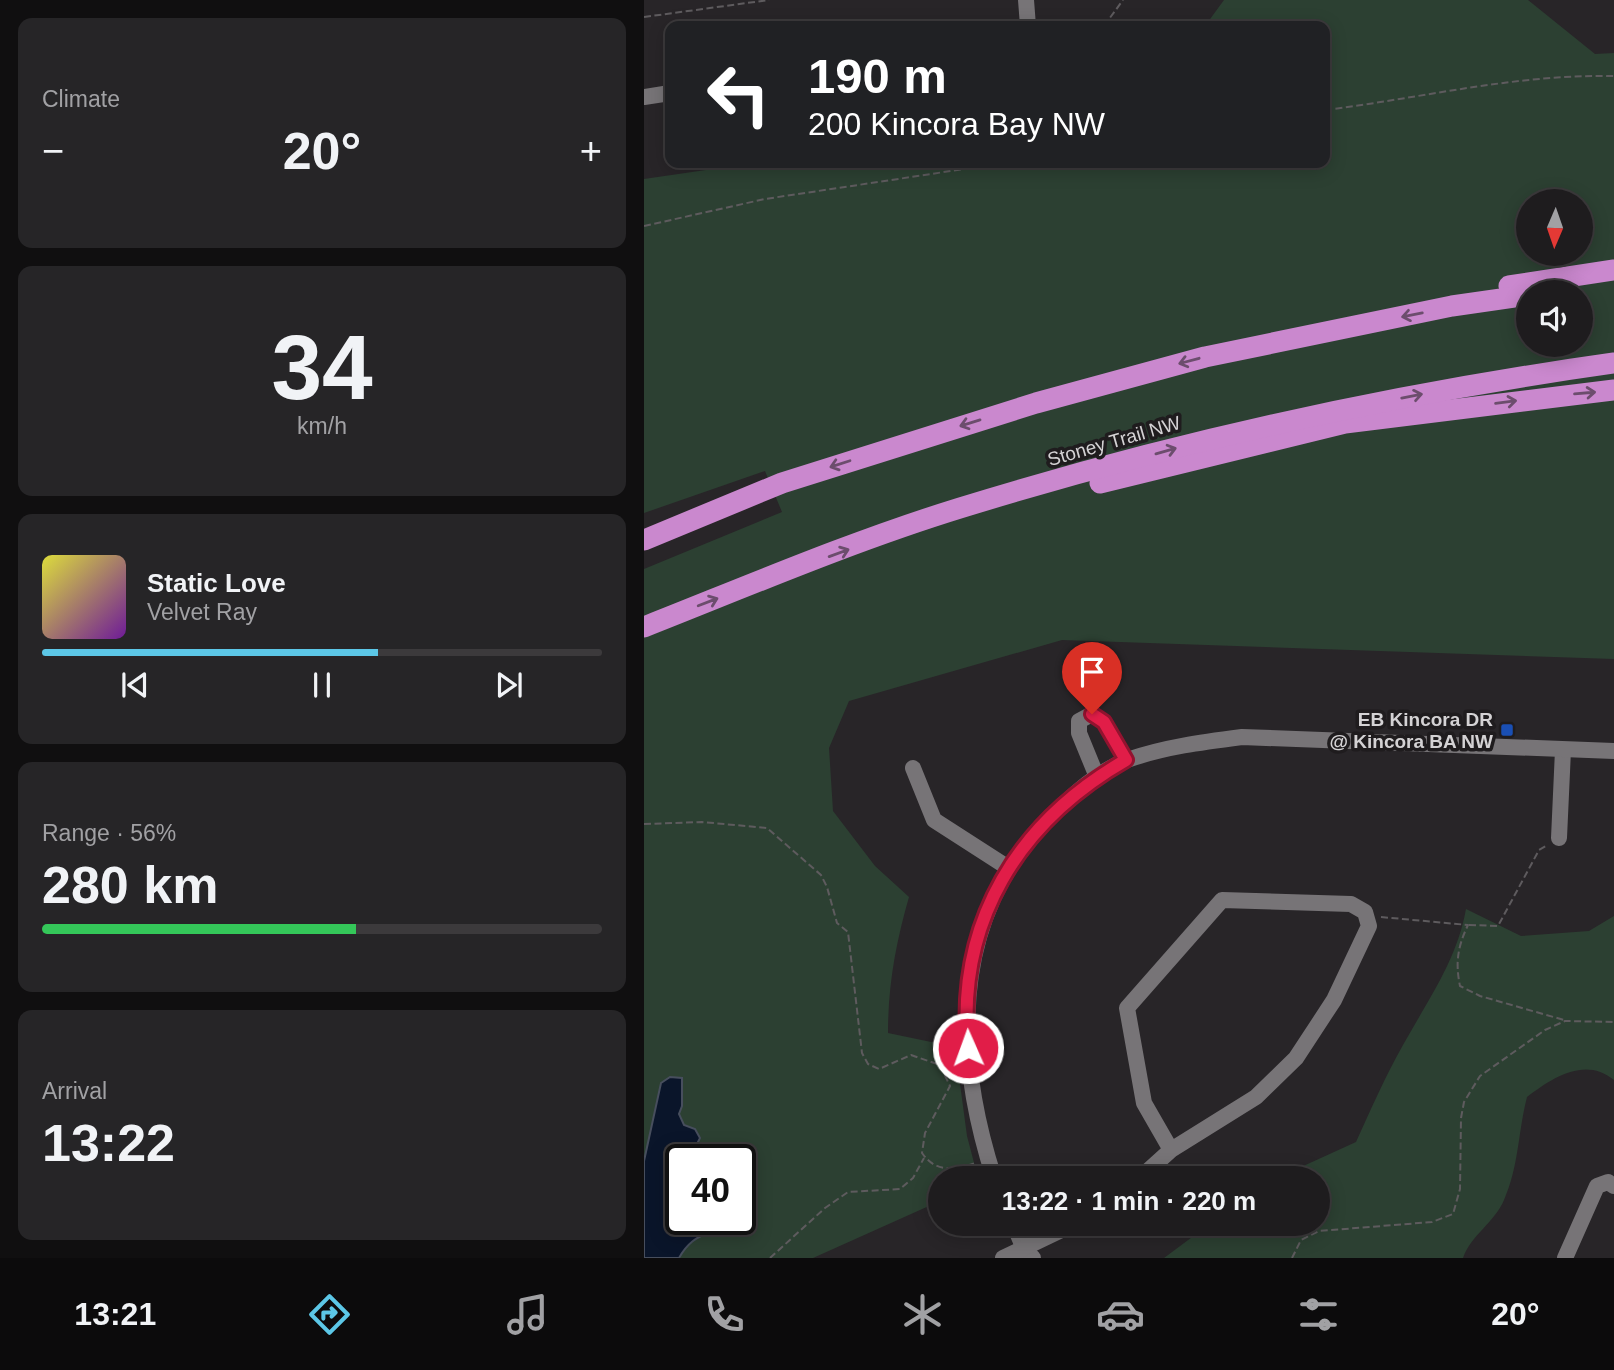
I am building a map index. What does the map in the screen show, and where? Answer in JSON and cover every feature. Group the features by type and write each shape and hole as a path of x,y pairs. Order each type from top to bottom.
{"highway":[{"path":"1452,306 1490,289 1614,270"},
{"path":"1593,286 1614,283"},
{"path":"644,529 1036,402 1205,357 1452,306 1516,297"},
{"name":"Stoney Trail NW","path":"644,627 959,509 1206,439 1448,389 1614,363"},
{"path":"959,509 1022,502 1345,423 1614,390"},
{"path":"644,540 782,483"}],"street":[{"path":"1026,0 1028,21"},
{"path":"644,97 665,94"},
{"path":"1097,777 1079,733 1079,721 1092,714 1104,722 1126,760"},
{"path":"991,1166 977,1119 966,1027 969,977 980,927 1007,867 1033,834 1074,793 1097,777 1126,760 1191,743 1242,737 1614,751"},
{"path":"1559,838 1563,750"},
{"path":"913,768 934,820 1007,867"},
{"path":"1153,1166 1171,1150 1256,1097 1296,1058 1334,1000 1369,926 1365,912 1351,904 1222,900 1127,1008 1144,1102 1171,1150"},
{"path":"1565,1258 1597,1186 1608,1182 1614,1186"},
{"path":"1019,1236 1027,1255"},
{"path":"1003,1258 1027,1255 1056,1236"}],"path":[{"path":"644,17 769,0"},
{"path":"1108,21 1123,0"},
{"path":"1330,109 1412,99 1499,81 1520,83 1564,75 1614,76"},
{"path":"644,226 765,198 970,168"},
{"path":"644,824 702,822 734,827 758,825 779,836 821,875 828,887 837,923 848,932 862,1053 867,1063 879,1069 887,1068 900,1058 911,1055 933,1061 946,1072 950,1086 925,1133 922,1153 933,1165 950,1170 976,1162"},
{"path":"1365,912 1391,919 1498,926 1539,850 1559,838"},
{"path":"1468,925 1459,944 1456,967 1460,986 1480,996 1565,1021 1614,1022"},
{"path":"1292,1258 1301,1240 1319,1231 1432,1222 1453,1214 1461,1189 1461,1118 1464,1102 1474,1084 1487,1068 1525,1046 1545,1030 1565,1021"},
{"path":"770,1258 825,1208 848,1192 900,1189 913,1178 925,1157"}],"green space":[{"path":"1224,0 1528,0 1595,54 1614,53 1614,659 1062,640 849,701 829,748 833,811 875,866 909,897 894,964 888,1033 955,1047 967,1136 975,1166 928,1166 928,1206 813,1258 644,1258 644,569 782,512 765,471 644,513 644,179 720,168 1330,168 1330,21 1209,21"},
{"path":"1466,909 1521,936 1589,931 1614,916 1614,1080 1592,1070 1569,1072 1527,1097 1513,1174 1504,1200 1463,1258 1164,1258 1194,1236 1330,1236 1330,1166 1303,1166 1356,1142 1390,1069 1449,963"}],"water":[{"path":"670,1077 682,1078 682,1106 679,1114 684,1125 695,1129 700,1138 697,1144 665,1144 665,1235 703,1235 691,1243 679,1258 644,1258 644,1161 661,1083"}],"place":[{"name":"EB Kincora DR @ Kincora BA NW","path":"1507,730"}],"route":[{"path":"968,1048 966,1027 969,977 980,927 1007,867 1033,834 1074,793 1126,760 1104,722 1092,714"}]}
